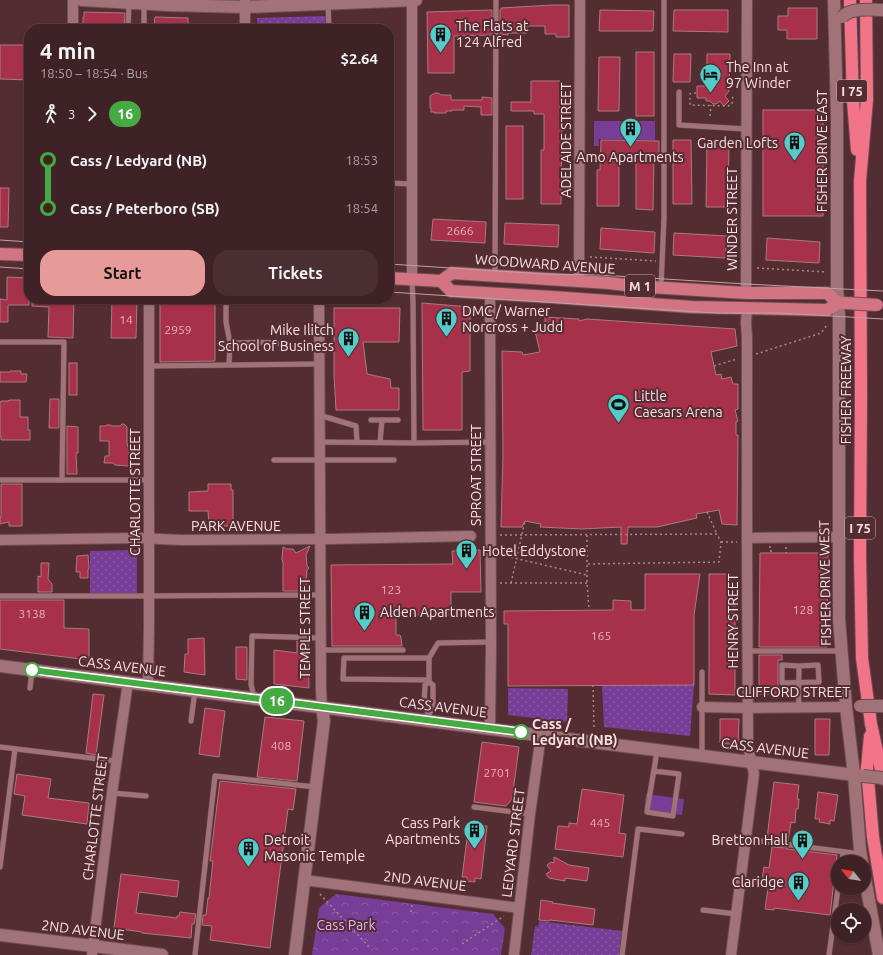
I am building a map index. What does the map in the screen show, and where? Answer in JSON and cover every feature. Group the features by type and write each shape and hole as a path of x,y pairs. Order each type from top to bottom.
{"highway":[{"name":"I 75","path":"850,0 853,101 860,181"},
{"name":"FISHER FREEWAY","path":"866,0 867,100 860,181 860,606 862,658 871,724 883,778"},
{"path":"871,724 867,768 876,864 883,898"}],"main road":[{"path":"0,254 24,255"},
{"name":"WOODWARD AVENUE","path":"394,278 441,281 452,273 746,293 827,293 841,303"},
{"name":"WOODWARD AVENUE","path":"441,281 451,291 692,307 827,310 841,303 883,305"}],"street":[{"path":"73,0 73,24"},
{"path":"88,0 144,3 168,2 245,4 416,0"},
{"path":"412,0 412,280"},
{"name":"ADELAIDE STREET","path":"579,281 580,0"},
{"name":"WINDER STREET","path":"746,293 747,0"},
{"name":"FISHER DRIVE EAST","path":"834,0 841,303"},
{"path":"245,4 245,24"},
{"path":"835,29 845,14 854,10 883,10"},
{"name":"SPROAT STREET","path":"490,293 490,728"},
{"name":"FISHER DRIVE WEST","path":"841,303 839,316 838,619 846,707 858,775 862,855"},
{"name":"CHARLOTTE STREET","path":"148,304 148,684"},
{"name":"TEMPLE STREET","path":"295,955 324,721 321,691 319,304"},
{"name":"HENRY STREET","path":"731,955 754,774 748,746 747,308"},
{"name":"PARK AVENUE","path":"0,540 320,539 471,536"},
{"path":"747,540 786,541 838,537"},
{"name":"CASS AVENUE","path":"0,666 322,707 429,718 541,735 883,778"},
{"name":"CHARLOTTE STREET","path":"93,950 116,761 128,682"},
{"name":"CLIFFORD STREET","path":"702,707 748,708 883,706"},
{"name":"LEDYARD STREET","path":"514,955 530,814 541,735"},
{"name":"2ND AVENUE","path":"304,880 519,908"},
{"path":"868,895 879,955"},
{"name":"2ND AVENUE","path":"0,935 93,950 149,954"}],"lane":[{"path":"495,276 496,0"},
{"path":"661,287 664,218 664,0"},
{"path":"128,24 129,2"},
{"path":"328,2 329,24"},
{"path":"144,3 144,24"},
{"path":"679,92 679,125 746,129"},
{"path":"394,183 412,184"},
{"path":"412,280 414,324 414,443"},
{"path":"226,304 226,322 230,343 229,365"},
{"path":"0,342 64,342 62,480"},
{"path":"230,343 276,343 319,347"},
{"path":"149,366 319,364"},
{"path":"319,415 356,426 357,442"},
{"path":"371,420 398,420"},
{"path":"380,442 382,420"},
{"path":"319,442 490,442"},
{"path":"274,460 394,460"},
{"path":"0,480 148,480"},
{"path":"0,596 320,595"},
{"path":"254,698 251,684 252,636 321,638"},
{"path":"429,718 424,706 424,692 425,685 429,681 429,658 438,643 491,642"},
{"path":"321,650 403,650"},
{"path":"748,650 841,651"},
{"path":"429,658 344,658 342,679 429,681 434,688 433,708 429,718"},
{"path":"782,665 799,666 818,665 819,682 782,683 782,665"},
{"path":"799,666 799,707"},
{"path":"30,688 32,670"},
{"path":"702,672 702,755"},
{"path":"191,721 195,690"},
{"path":"0,747 116,761"},
{"path":"0,867 15,749"},
{"path":"654,771 679,774 673,816 647,812 657,750"},
{"path":"195,955 215,776 315,787"},
{"path":"112,793 146,796"},
{"path":"474,807 530,814"},
{"path":"622,955 638,829 682,834"},
{"path":"745,839 843,852 852,855"},
{"path":"829,955 837,895"},
{"path":"702,910 736,914"}],"path":[{"path":"696,93 692,93 690,95 690,104 694,106 730,106 733,102 734,94 730,94"},
{"path":"710,116 711,105"},
{"path":"590,257 662,261"},
{"path":"757,268 825,271"},
{"path":"714,366 821,333 827,325"},
{"path":"587,564 719,562 721,542 707,512"},
{"path":"511,583 526,521"},
{"path":"490,534 718,534"},
{"path":"586,535 586,575 589,610"},
{"path":"721,542 747,540"},
{"path":"786,541 786,553"},
{"path":"770,546 770,551 772,550"},
{"path":"490,553 586,575"},
{"path":"491,583 587,583"},
{"path":"593,685 594,728"},
{"path":"320,894 370,948"},
{"path":"411,912 412,902"},
{"path":"462,944 505,914"}],"green space":[{"path":"326,16 325,24 257,24 257,18"},
{"path":"594,121 655,121 655,140 599,139 599,146 594,146"},
{"path":"137,550 137,594 90,595 90,551"},
{"path":"602,685 694,685 690,736 604,727"},
{"path":"508,688 568,689 567,722 508,715"},
{"path":"646,794 684,799 682,815 644,810"},
{"name":"Cass Park","path":"336,894 493,914 505,928 501,955 312,955 319,908"},
{"path":"539,921 622,931 619,955 531,955 535,926 538,927"}],"building":[{"path":"569,5 569,37 556,37 556,34 545,34 545,26 527,26 527,33 508,33 508,35 500,34 501,8"},
{"path":"788,8 817,8 817,39 787,39 787,30 778,30 778,16 788,16"},
{"name":"The Flats at 124 Alfred","path":"492,10 492,35 454,36 454,73 428,73 427,12"},
{"path":"600,10 654,11 653,31 599,31"},
{"path":"674,10 728,10 728,32 673,31"},
{"path":"84,12 125,13 124,24 83,24"},
{"path":"155,17 188,18 188,24 154,24"},
{"path":"0,45 24,45 24,80 0,79"},
{"path":"636,52 654,52 654,116 636,116"},
{"path":"674,54 691,54 690,82 673,82"},
{"path":"707,54 730,54 729,91 725,96 729,101 724,106 720,101 713,104 710,101 706,101 706,98 697,98 697,86 707,86"},
{"path":"599,57 620,57 619,111 598,111"},
{"path":"531,81 560,81 560,124 562,124 561,204 541,204 541,150 544,150 544,114 534,114 534,111 511,111 511,102 531,102"},
{"path":"435,93 441,95 451,95 451,100 482,100 482,97 492,98 492,115 481,115 481,107 464,106 464,110 446,111 446,113 431,112 430,96"},
{"name":"Garden Lofts","path":"763,110 823,110 823,216 763,216"},
{"path":"506,126 523,126 523,199 506,199"},
{"path":"601,140 659,141 659,159 654,159 653,210 636,209 636,159 619,159 619,206 597,206 597,170 600,170"},
{"path":"673,140 691,140 692,204 673,204"},
{"path":"707,144 729,144 728,207 706,207"},
{"path":"0,188 9,188 8,227 0,227"},
{"path":"433,219 486,222 485,243 431,240"},
{"path":"505,223 559,225 558,247 504,244"},
{"path":"601,228 655,232 654,253 600,249"},
{"path":"674,233 727,236 725,258 673,255"},
{"path":"767,238 820,242 819,263 766,260"},
{"path":"7,277 24,278 24,304 29,305 8,305 8,322 0,322 0,299 7,300"},
{"name":"DMC / Warner Norcross + Judd","path":"422,303 470,307 470,371 462,372 462,430 423,430"},
{"path":"32,304 74,304 73,338 48,337 49,307 32,306"},
{"path":"112,304 137,304 136,338 111,338"},
{"path":"160,304 215,304 215,361 160,362"},
{"name":"Mike Ilitch School of Business","path":"334,308 400,308 399,342 363,342 367,374 390,379 391,388 399,388 399,410 336,410 334,376"},
{"name":"Little Caesars Arena","path":"545,317 579,319 579,321 587,319 735,329 737,346 711,352 716,375 721,374 722,379 731,377 733,384 738,384 738,409 735,410 738,421 736,422 736,435 738,435 737,525 722,524 719,510 696,514 697,518 657,527 628,527 627,544 621,544 621,527 582,529 540,527 541,524 525,521 522,527 501,527 503,454 502,351 522,352 523,355 540,352 535,331 545,328"},
{"path":"69,363 77,363 77,395 69,395"},
{"path":"21,371 21,374 27,374 26,382 0,382 0,372"},
{"path":"50,399 59,399 59,428 49,428"},
{"path":"20,400 20,417 28,417 30,440 1,440 0,402"},
{"path":"122,424 127,427 129,456 132,459 129,461 129,466 104,463 105,456 109,456 109,441 100,441 100,426 120,426"},
{"path":"67,426 78,427 78,453 76,453 77,474 67,474"},
{"path":"1,484 22,484 22,526 9,526 9,522 0,524"},
{"path":"208,484 231,484 231,490 233,490 233,526 209,526 208,511 189,511 189,492 208,491"},
{"path":"310,546 306,555 307,566 309,568 307,570 306,587 309,591 283,591 283,547 293,549 296,553"},
{"path":"480,550 481,592 451,592 451,615 396,615 396,635 400,635 402,646 332,646 331,565 453,564 452,551"},
{"path":"760,553 828,553 827,647 759,647"},
{"path":"88,555 88,578 80,578 80,572 76,572 77,556"},
{"path":"41,563 49,563 48,579 52,584 52,592 38,592 38,576 41,577"},
{"path":"645,574 700,574 694,615 694,685 508,686 508,624 504,624 504,611 613,610 613,600 631,601 631,610 645,610"},
{"path":"709,574 729,574 735,604 735,695 709,694"},
{"path":"0,600 64,600 64,628 89,629 89,660 0,649"},
{"path":"204,638 205,675 184,672 185,654 188,654 188,639"},
{"path":"297,641 308,642 309,688 274,684 274,650 297,653"},
{"path":"236,647 247,647 247,680 236,679"},
{"path":"759,655 782,655 782,660 778,660 779,694 759,694"},
{"path":"93,694 104,695 96,755 86,753"},
{"path":"205,708 225,711 219,757 199,754"},
{"path":"265,717 304,721 297,781 257,777"},
{"path":"720,719 739,719 738,745 720,743"},
{"path":"815,719 830,719 829,755 815,755"},
{"path":"482,742 519,747 512,799 506,806 474,802"},
{"path":"17,774 51,779 48,798 89,803 87,824 22,815 25,796 14,794"},
{"name":"Detroit Masonic Temple","path":"220,781 296,789 293,810 288,809 270,948 210,940 212,926 202,925 203,915 206,915 209,898 213,861 210,861"},
{"path":"774,782 799,785 797,799 799,799 798,809 796,809 795,823 791,822 788,841 767,838"},
{"path":"582,789 624,795 619,833 626,834 623,857 555,849 558,826 569,827 569,823 577,824"},
{"path":"818,792 838,795 834,821 830,820 830,824 819,822 820,819 815,819"},
{"name":"Cass Park Apartments","path":"469,824 487,826 481,879 475,878 475,882 467,881 467,877 462,877"},
{"path":"772,847 837,855 831,855 831,895 832,895 830,915 774,908 774,910 765,909 768,888 761,887 764,867 769,868"},
{"path":"554,857 569,865 589,868 587,881 565,878 565,881 549,878 546,874 551,871 547,865 551,862 554,863"},
{"path":"121,874 179,881 177,897 139,892 136,913 177,918 180,912 196,914 194,924 192,924 191,938 142,933 114,928"},
{"path":"541,900 595,909 593,925 539,920"}],"tram line":[{"path":"0,240 24,242"},
{"path":"394,264 544,274 600,275 883,291"},
{"path":"0,267 24,269"},
{"path":"394,292 716,313 780,313 883,319"}],"bus line":[{"name":"16","path":"32,670 521,732"}],"place":[{"name":"The Flats at 124 Alfred","path":"441,54"},
{"name":"The Inn at 97 Winder","path":"711,94"},
{"name":"Amo Apartments","path":"630,148"},
{"name":"Garden Lofts","path":"794,162"},
{"name":"DMC / Warner Norcross + Judd","path":"446,338"},
{"name":"Mike Ilitch School of Business","path":"349,358"},
{"name":"Little Caesars Arena","path":"619,424"},
{"name":"Hotel Eddystone","path":"467,570"},
{"name":"Alden Apartments","path":"364,632"},
{"name":"Cass / Ledyard (NB)","path":"521,732"},
{"name":"Cass Park Apartments","path":"475,850"},
{"name":"Bretton Hall","path":"803,860"},
{"name":"Detroit Masonic Temple","path":"249,868"},
{"name":"Claridge","path":"799,902"}]}
